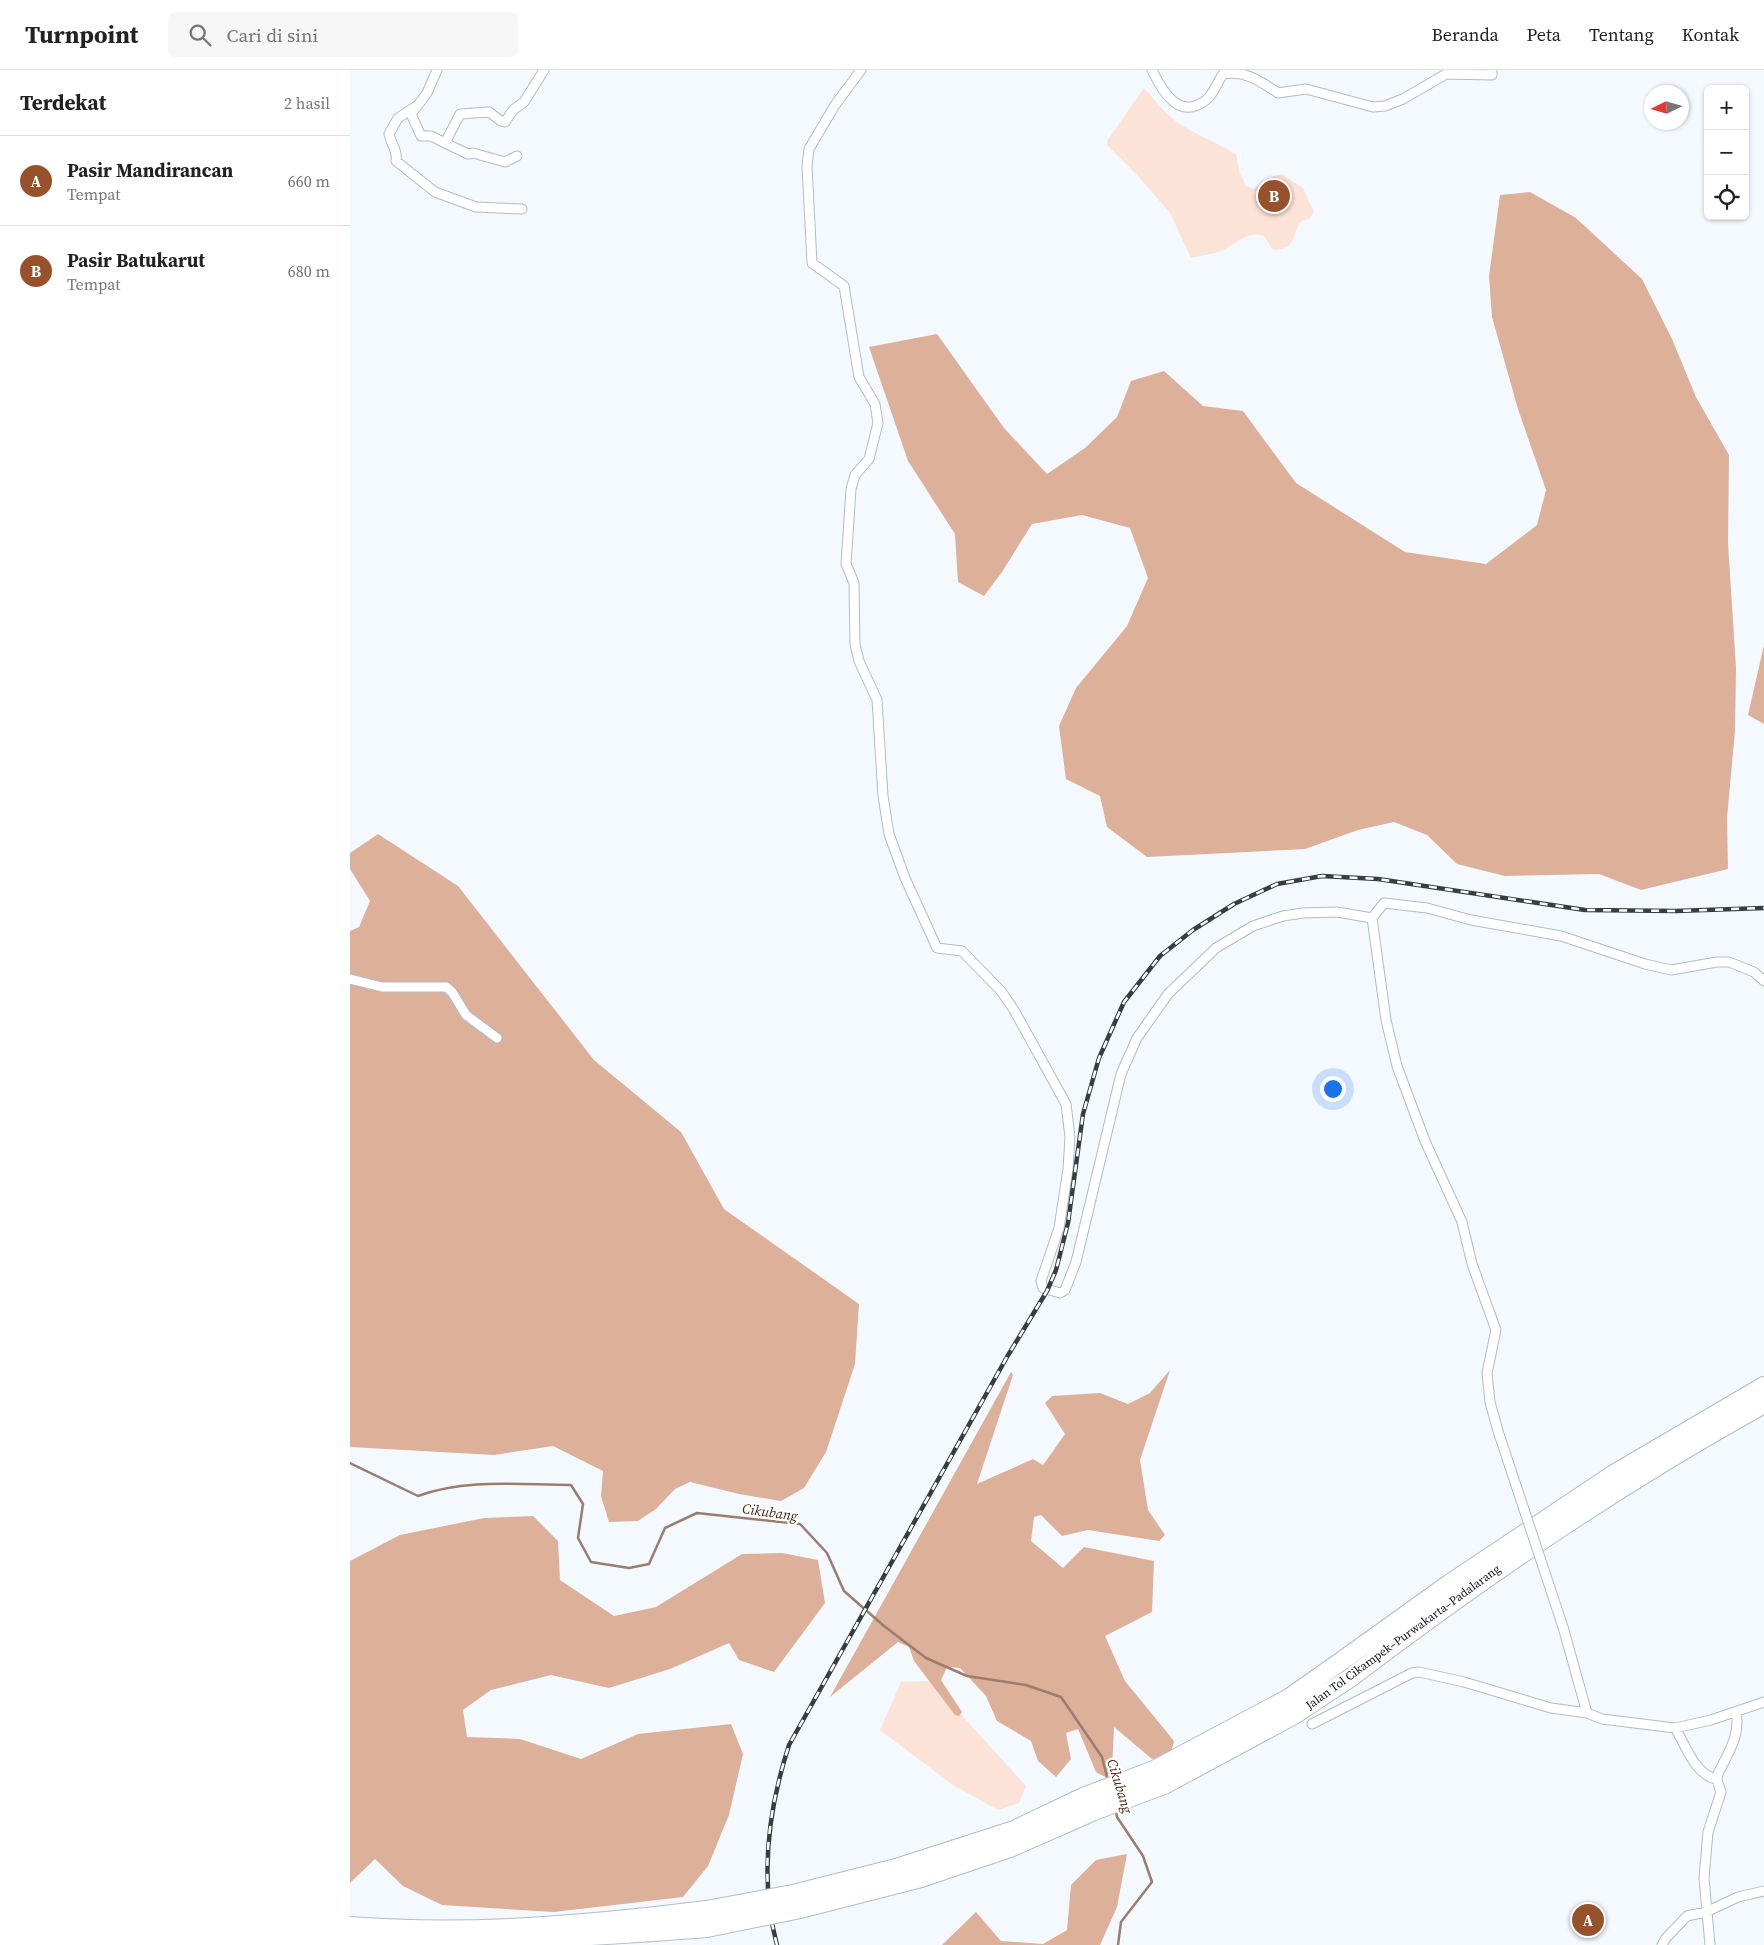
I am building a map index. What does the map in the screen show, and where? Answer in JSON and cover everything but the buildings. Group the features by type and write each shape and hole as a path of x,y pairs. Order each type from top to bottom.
{"highway":[{"name":"Jalan Tol Cikampek–Purwakarta–Padalarang","path":"350,1926 407,1930 495,1929 601,1923 706,1910 793,1894 896,1868 1014,1830 1083,1797 1154,1770 1289,1698 1449,1584 1614,1474 1764,1386"},
{"name":"Jalan Tol Cikampek–Purwakarta–Padalarang","path":"350,1940 406,1943 499,1941 707,1928 800,1909 921,1878 1010,1848 1094,1811 1164,1785 1294,1715 1350,1678 1456,1598 1564,1524 1677,1452 1764,1404"}],"street":[{"path":"437,70 427,93 411,114 421,136 431,136 444,144 468,154 473,153 505,162 517,156"},
{"path":"444,144 460,114 489,112 500,121 505,122 513,110 524,102 544,70"},
{"path":"861,70 813,140 809,149 807,163 812,263 844,286 859,377 875,404 878,417 877,433 870,456 854,478 851,489 846,564 854,583 855,644 859,661 877,700 887,826 904,878 936,948 939,950 954,948 962,951 1001,991 1019,1019 1066,1104 1070,1137 1068,1169 1059,1228 1041,1281 1043,1288 1060,1293 1070,1279 1076,1262 1121,1074 1137,1038 1168,994 1216,948 1253,926 1283,916 1303,913 1337,912 1372,918"},
{"path":"1152,70 1161,89 1173,103 1187,108 1207,100 1223,74 1237,71 1278,93 1306,89 1373,107 1385,106 1403,98 1446,74 1492,75 1492,70"},
{"path":"418,105 398,118 389,134 391,143 397,151 396,161 435,192 476,207 522,209"},
{"path":"1587,1713 1563,1627 1498,1432 1490,1402 1487,1373 1496,1330 1472,1264 1462,1222 1424,1141 1397,1066 1386,1020 1372,918 1384,903 1427,908 1471,920 1561,936 1644,964 1671,970 1717,962 1729,962 1754,972 1764,981"},
{"path":"350,978 382,987 446,987 452,992 466,1014 498,1038"},
{"path":"1312,1724 1412,1673 1419,1672 1464,1682 1551,1708 1587,1713 1602,1719 1676,1728 1736,1712 1764,1702"},
{"path":"1710,1945 1706,1912 1705,1862 1708,1832 1721,1792 1717,1780 1735,1740 1738,1724 1736,1712"},
{"path":"1676,1728 1698,1770 1706,1777 1717,1780"},
{"path":"1662,1945 1666,1938 1687,1916 1706,1912 1738,1897 1764,1891"}],"shaded area":[{"path":"1144,88 1175,121 1236,154 1239,171 1246,186 1254,189 1266,179 1282,174 1303,188 1314,212 1309,219 1301,221 1290,245 1273,250 1264,236 1251,235 1224,250 1191,258 1170,213 1137,175 1107,145 1107,141"},
{"path":"1530,192 1576,218 1642,279 1672,339 1696,397 1729,455 1728,543 1736,668 1735,731 1727,818 1728,869 1641,890 1599,874 1505,876 1457,864 1427,835 1394,822 1358,830 1305,849 1147,857 1107,827 1100,796 1066,779 1059,726 1076,688 1127,626 1148,578 1130,528 1082,515 1032,524 1002,572 984,596 958,582 955,534 908,461 869,347 937,334 1004,428 1047,474 1085,448 1117,417 1131,381 1164,371 1203,406 1243,411 1296,483 1405,552 1486,564 1537,525 1546,490 1518,409 1492,317 1489,276 1500,195"},
{"path":"1764,645 1764,724 1748,715"},
{"path":"378,834 458,886 594,1060 681,1132 724,1209 859,1304 855,1364 826,1452 804,1488 781,1501 739,1494 690,1482 675,1489 656,1509 638,1521 609,1522 601,1496 603,1471 553,1446 494,1455 350,1447 350,931 359,927 370,901 350,869 350,853"},
{"path":"1170,1370 1140,1460 1148,1510 1165,1535 1159,1541 1088,1530 1062,1536 1041,1515 1034,1517 1031,1541 1063,1568 1084,1547 1154,1561 1152,1612 1105,1636 1125,1681 1174,1741 1170,1757 1152,1759 1114,1727 1112,1771 1105,1777 1096,1772 1078,1729 1066,1733 1071,1759 1056,1777 1038,1761 1031,1741 997,1721 986,1696 960,1668 947,1667 941,1680 962,1712 959,1716 955,1715 914,1661 909,1647 898,1642 830,1697 1011,1372 1013,1375 977,1484 1033,1459 1043,1465 1065,1434 1045,1403 1052,1396 1100,1393 1128,1404 1150,1393"},
{"path":"533,1516 558,1541 560,1580 614,1616 656,1607 742,1554 782,1553 818,1560 825,1603 774,1672 739,1660 729,1643 670,1669 609,1688 551,1675 491,1690 463,1710 467,1737 520,1739 581,1759 638,1734 731,1724 743,1754 729,1815 708,1866 683,1897 554,1912 442,1905 403,1886 375,1859 350,1883 350,1561 400,1535 484,1518"},
{"path":"931,1681 1026,1786 1019,1803 998,1810 953,1785 880,1730 901,1682"},
{"path":"1127,1854 1117,1907 1100,1945 942,1945 976,1912 1001,1941 1043,1944 1067,1930 1071,1885 1096,1860"}],"waterway":[{"name":"Cikubang","path":"350,1463 418,1496 436,1490 474,1485 571,1485 583,1504 578,1538 591,1562 629,1568 649,1564 665,1528 697,1513 800,1524 827,1553 844,1591 884,1626 926,1658 967,1676 1026,1685 1061,1697 1102,1757 1108,1781"},
{"name":"Cikubang","path":"1116,1811 1117,1817 1143,1856 1152,1882 1121,1922 1118,1945"}],"railway":[{"path":"777,1945 768,1895 768,1844 776,1794 789,1745 1007,1357 1047,1291 1056,1270 1068,1223 1083,1114 1099,1058 1124,1002 1160,956 1193,930 1234,904 1277,884 1322,876 1378,879 1585,910 1676,911 1764,908"}],"place":[{"name":"Pasir Batukarut","path":"1274,196"},
{"name":"Pasir Mandirancan","path":"1588,1920"}]}
